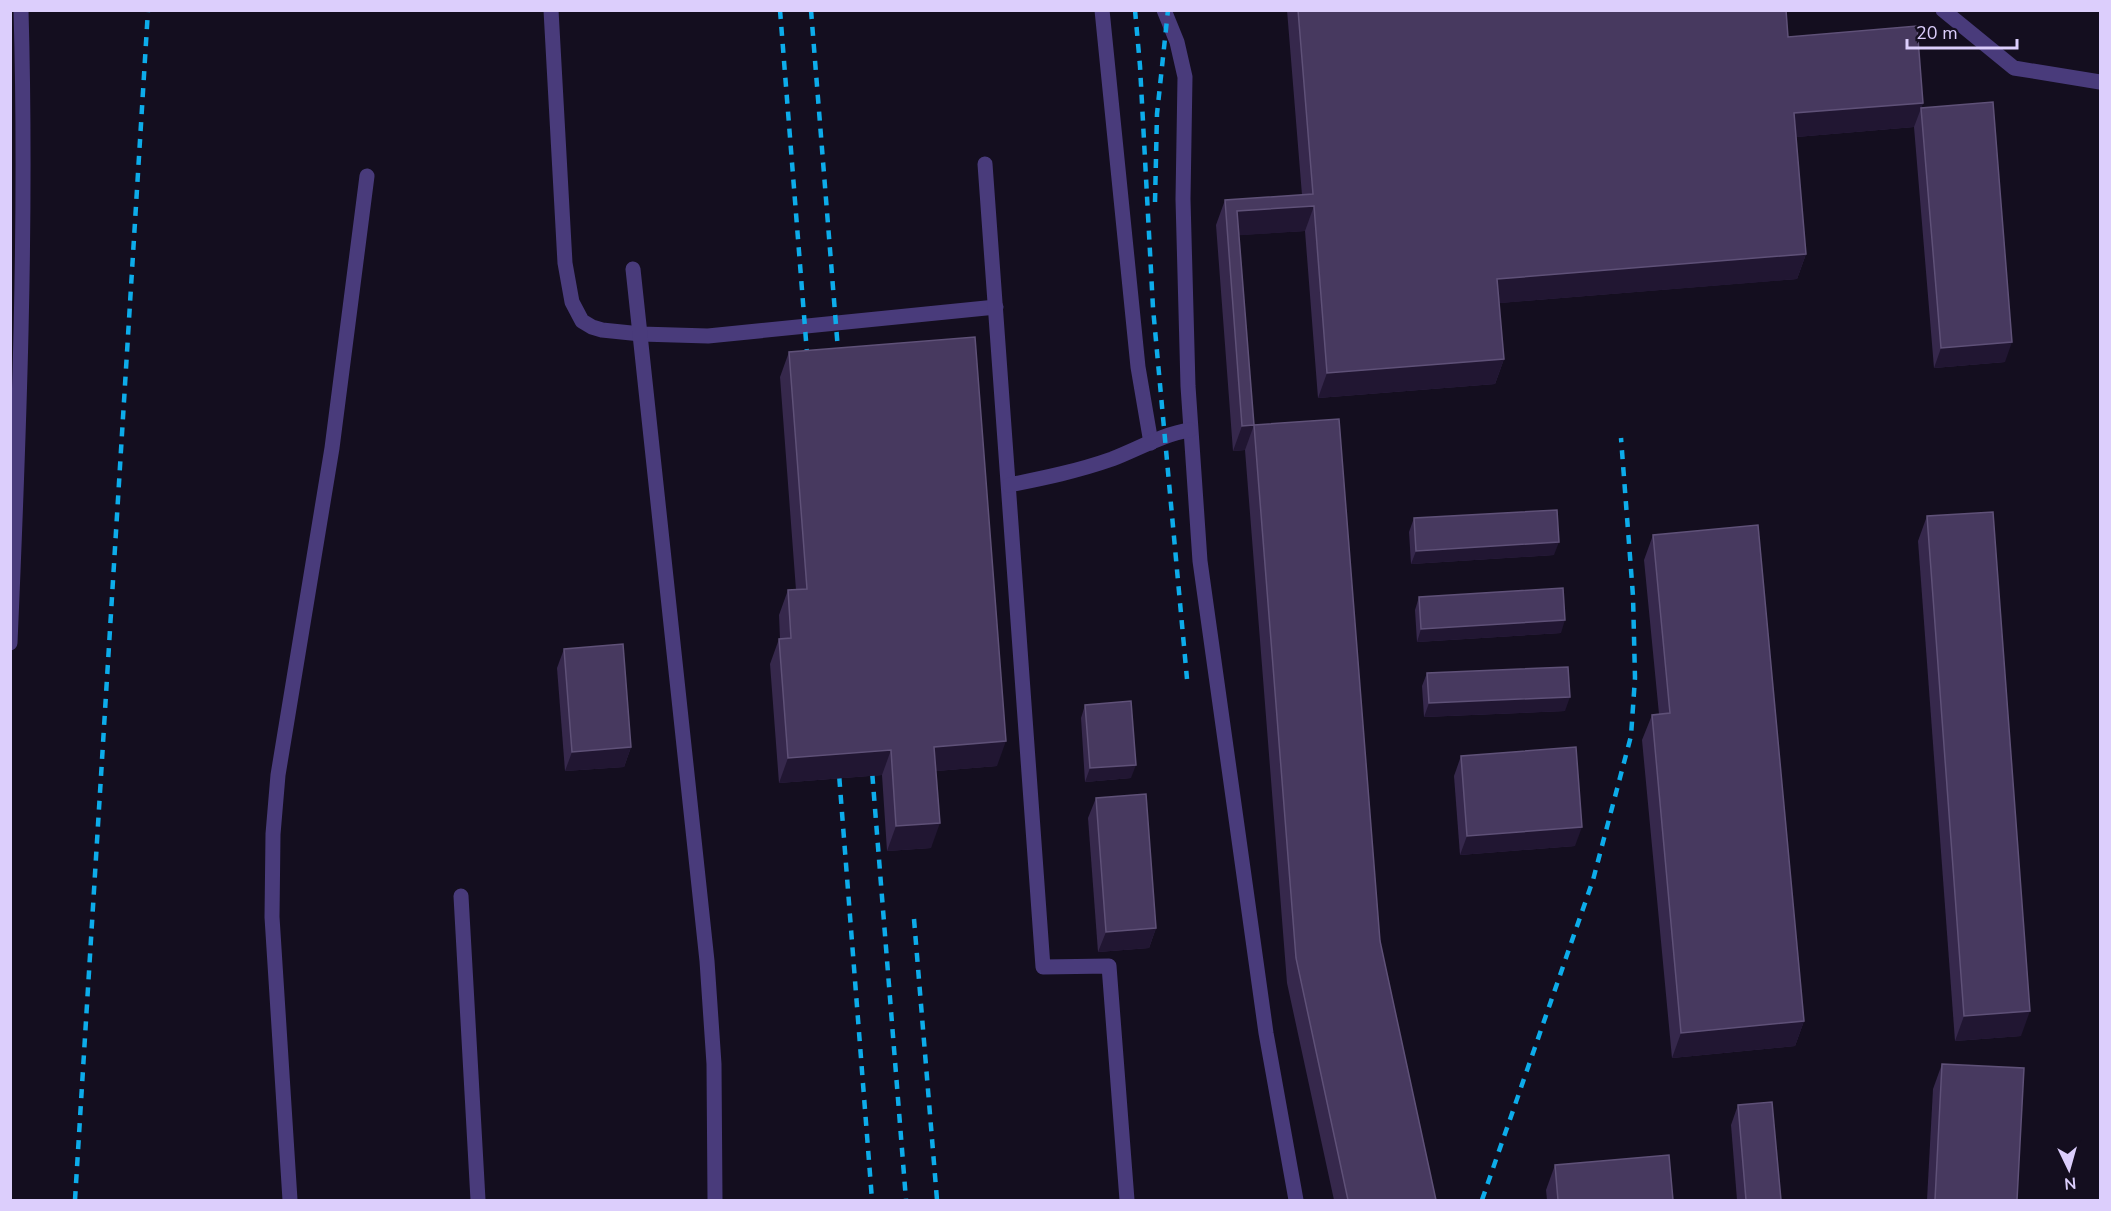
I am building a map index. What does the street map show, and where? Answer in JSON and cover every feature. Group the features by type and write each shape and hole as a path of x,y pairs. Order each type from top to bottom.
{"lane":[{"path":"10,643 21,254 21,10"},
{"path":"550,10 565,263 572,302 582,321 592,327 641,334 708,336 996,307"},
{"path":"1102,10 1137,356 1151,443"},
{"path":"1164,10 1177,42 1185,77 1183,199 1190,430 1204,600 1265,1022 1296,1200"},
{"path":"1943,10 2014,68 2100,82"},
{"path":"986,164 1043,967 1109,966 1127,1200"},
{"path":"290,1200 272,917 273,834 278,775 332,448 367,176"},
{"path":"633,269 707,961 714,1064 715,1200"},
{"path":"1009,485 1059,476 1172,434 1190,430"},
{"path":"460,896 478,1200"}],"building":[{"path":"1298,10 1786,10 1788,37 1917,26 1923,103 1794,113 1806,254 1497,279 1504,359 1327,373 1314,206 1237,211 1254,425 1242,426 1225,200 1313,194"},
{"path":"1993,102 2012,342 1941,348 1921,108"},
{"path":"975,337 1006,741 934,747 940,823 896,826 891,750 788,758 779,639 791,638 788,590 807,589 789,352"},
{"path":"1339,419 1380,941 1436,1200 1348,1200 1296,958 1254,425"},
{"path":"1557,510 1559,542 1416,551 1414,518"},
{"path":"1993,512 2030,1011 1964,1016 1927,516"},
{"path":"1758,525 1804,1021 1681,1033 1652,715 1670,713 1653,535"},
{"path":"1563,588 1565,620 1421,629 1419,597"},
{"path":"623,644 631,747 572,752 564,649"},
{"path":"1568,667 1570,697 1429,703 1427,673"},
{"path":"1131,701 1136,765 1090,768 1085,705"},
{"path":"1576,747 1582,827 1467,836 1461,756"},
{"path":"1146,794 1156,928 1106,932 1096,798"},
{"path":"1942,1064 2024,1068 2017,1200 1935,1200"},
{"path":"1772,1102 1781,1200 1746,1200 1738,1105"},
{"path":"1669,1155 1673,1200 1558,1200 1555,1165"}],"railway":[{"path":"75,1200 148,10"},
{"path":"780,10 808,366"},
{"path":"811,10 839,363"},
{"path":"1135,10 1153,308 1187,679"},
{"path":"1155,202 1157,114 1168,10"},
{"path":"1482,1200 1593,880 1631,736 1635,678 1633,596 1621,438"},
{"path":"871,758 906,1200"},
{"path":"838,761 872,1200"},
{"path":"914,919 937,1200"}]}
